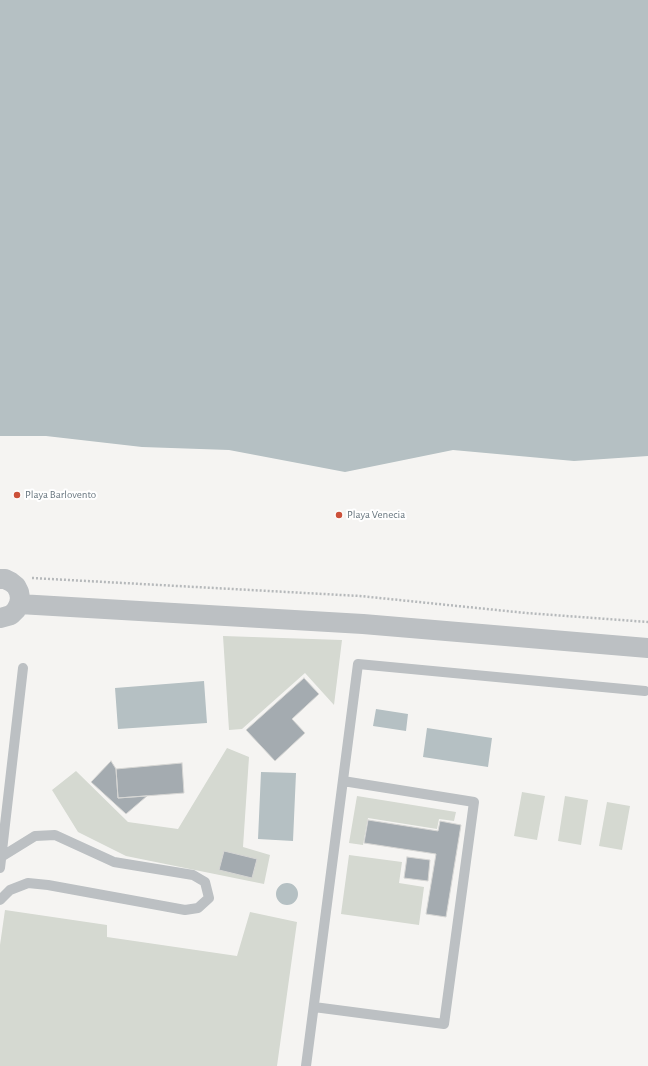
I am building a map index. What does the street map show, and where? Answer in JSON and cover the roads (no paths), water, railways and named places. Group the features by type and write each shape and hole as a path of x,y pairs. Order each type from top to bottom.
{"street":[{"path":"0,579 11,582 16,586 19,592 19,604 16,610 11,615 0,618"},
{"path":"19,604 363,624 648,648"}],"lane":[{"path":"306,1066 358,664 645,691"},
{"path":"1,863 23,668"},
{"path":"314,1007 444,1024 473,810 474,802 343,781"},
{"path":"0,900 10,890 28,883 48,885 185,910 198,908 209,898 205,882 193,875 114,862 55,835 34,836 1,863"}],"place":[{"name":"Playa Barlovento","path":"17,495"},
{"name":"Playa Venecia","path":"339,515"}]}
